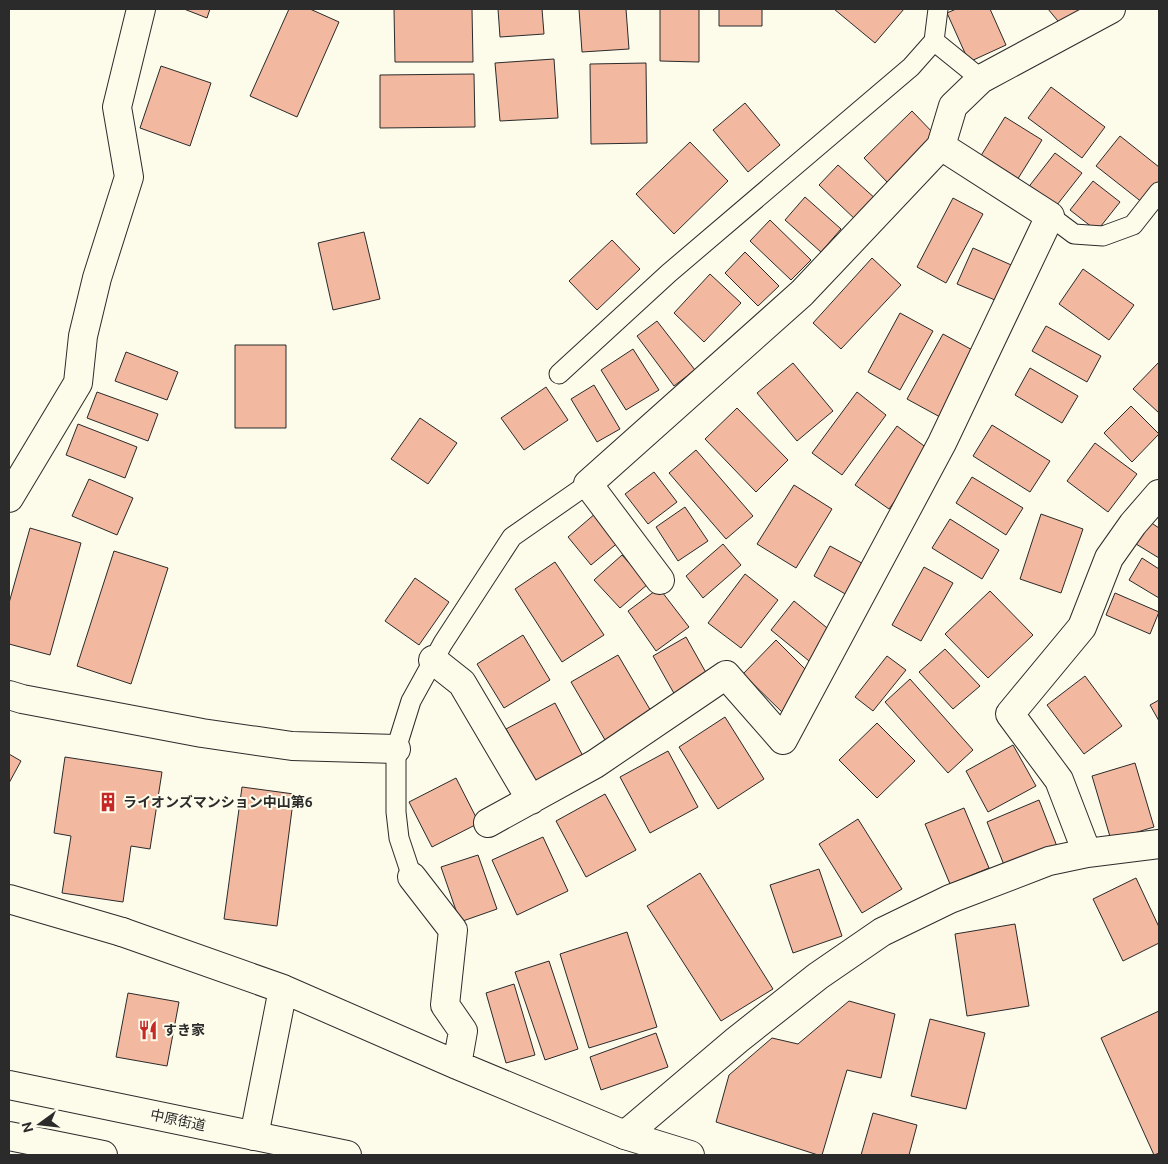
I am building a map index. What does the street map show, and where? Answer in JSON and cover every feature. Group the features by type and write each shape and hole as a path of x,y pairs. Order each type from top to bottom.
{"street":[{"path":"9,498 78,383 83,336 128,176 117,107 141,9"},
{"path":"660,580 588,484 802,293 941,146 953,106 981,79 1112,9"},
{"path":"488,823 596,764 726,675 783,740 942,443 1050,216 941,146"},
{"path":"1087,853 1059,780 1010,714 1082,627 1109,558 1133,524 1159,494"},
{"path":"433,660 462,683 531,800"},
{"path":"9,695 192,731 292,746 396,749"},
{"path":"625,1135 744,1034 818,976 882,932 959,895 1050,861 1087,853 1159,844"},
{"path":"412,877 453,930 444,1005 463,1031 457,1064"},
{"path":"9,899 122,932 283,990 625,1135 690,1155"},
{"path":"254,1136 283,990"},
{"name":"中原街道","path":"9,1085 347,1155"},
{"path":"9,1136 103,1155"}],"lane":[{"path":"559,374 669,273 911,67 934,41 938,9"},
{"path":"934,41 981,79"},
{"path":"1050,216 1074,234 1103,236 1132,225 1159,192"},
{"path":"412,877 399,838 396,812 396,749 411,701 443,643 512,537 588,484"}],"building":[{"path":"184,9 210,9 207,18"},
{"path":"289,9 310,9 339,22 297,117 250,96"},
{"path":"394,9 472,9 473,62 395,62"},
{"path":"498,9 542,9 544,34 500,37"},
{"path":"579,9 626,9 629,49 582,52"},
{"path":"660,9 699,9 699,62 660,61"},
{"path":"719,9 762,9 762,26 719,26"},
{"path":"834,9 904,9 875,43"},
{"path":"956,9 990,9 1006,45 969,62 947,13"},
{"path":"1048,9 1084,9 1062,26"},
{"path":"554,59 558,118 500,121 495,63"},
{"path":"646,63 647,143 591,144 590,64"},
{"path":"161,66 211,83 190,146 140,128"},
{"path":"474,74 475,127 380,128 380,75"},
{"path":"1051,87 1105,127 1082,158 1028,118"},
{"path":"745,103 780,145 748,172 713,130"},
{"path":"912,111 936,136 888,183 864,158"},
{"path":"1005,117 1042,140 1014,185 977,162"},
{"path":"1120,136 1159,167 1159,183 1143,203 1096,166"},
{"path":"690,142 728,181 674,234 636,194"},
{"path":"1055,153 1082,173 1053,210 1027,189"},
{"path":"838,165 877,200 857,221 819,185"},
{"path":"1093,181 1120,202 1097,231 1070,210"},
{"path":"805,197 841,229 821,252 785,220"},
{"path":"953,198 983,214 946,283 917,267"},
{"path":"770,220 811,260 791,280 750,241"},
{"path":"364,232 380,299 333,310 318,243"},
{"path":"612,240 640,269 597,310 569,281"},
{"path":"973,248 1018,268 1002,303 957,284"},
{"path":"745,252 779,286 758,306 725,273"},
{"path":"872,258 901,285 841,349 813,323"},
{"path":"1083,269 1134,305 1109,340 1059,304"},
{"path":"710,274 741,303 704,342 674,313"},
{"path":"900,313 933,331 900,390 868,372"},
{"path":"657,321 695,370 674,386 637,336"},
{"path":"1046,326 1101,356 1087,382 1032,351"},
{"path":"943,334 976,352 940,417 907,399"},
{"path":"235,345 286,345 286,428 235,428"},
{"path":"633,349 659,390 626,410 601,370"},
{"path":"126,352 178,372 167,400 115,381"},
{"path":"1159,362 1159,413 1133,389"},
{"path":"793,363 833,411 797,441 757,393"},
{"path":"1030,368 1078,396 1062,423 1015,395"},
{"path":"594,385 620,429 597,442 571,399"},
{"path":"546,387 568,420 524,450 501,418"},
{"path":"97,392 158,414 148,441 87,418"},
{"path":"857,392 886,415 842,475 812,453"},
{"path":"1131,406 1159,434 1132,462 1104,433"},
{"path":"737,408 788,460 756,492 705,439"},
{"path":"420,418 457,443 428,484 391,459"},
{"path":"78,424 137,447 125,478 66,455"},
{"path":"992,425 1050,461 1030,492 973,456"},
{"path":"897,426 931,451 889,509 855,485"},
{"path":"1095,443 1137,474 1108,512 1067,481"},
{"path":"696,450 753,516 726,539 669,473"},
{"path":"654,472 677,502 648,524 625,494"},
{"path":"972,477 1023,508 1006,535 956,503"},
{"path":"89,479 133,498 117,535 72,516"},
{"path":"794,485 832,509 796,568 757,544"},
{"path":"685,507 708,541 678,561 656,527"},
{"path":"596,513 620,541 591,565 568,537"},
{"path":"1041,514 1083,529 1061,593 1020,579"},
{"path":"950,519 999,550 982,579 932,548"},
{"path":"1150,522 1159,528 1159,558 1136,544"},
{"path":"30,528 81,543 50,655 9,644 9,603"},
{"path":"723,544 741,565 703,598 686,576"},
{"path":"830,546 871,568 854,599 814,576"},
{"path":"114,551 168,568 131,684 77,666"},
{"path":"622,555 648,584 620,608 594,580"},
{"path":"1142,558 1159,569 1159,598 1129,580"},
{"path":"555,562 604,635 562,662 515,589"},
{"path":"924,567 953,583 921,641 892,625"},
{"path":"745,574 778,600 741,648 708,623"},
{"path":"415,578 449,602 419,645 385,621"},
{"path":"659,588 689,627 656,651 628,611"},
{"path":"990,591 1033,635 988,678 945,634"},
{"path":"1115,593 1159,612 1150,634 1106,615"},
{"path":"794,601 837,636 814,665 771,630"},
{"path":"523,635 550,680 504,708 477,664"},
{"path":"686,637 709,678 676,697 653,656"},
{"path":"776,640 814,678 782,712 743,674"},
{"path":"945,649 980,686 953,709 919,672"},
{"path":"618,655 655,718 608,745 571,682"},
{"path":"887,656 906,670 873,711 855,697"},
{"path":"1085,676 1122,726 1084,754 1047,705"},
{"path":"910,679 973,750 948,773 885,702"},
{"path":"1159,700 1159,721 1150,705"},
{"path":"555,703 585,760 537,786 506,729"},
{"path":"725,717 764,779 718,809 679,747"},
{"path":"877,723 915,761 877,798 839,760"},
{"path":"1013,745 1036,786 988,812 966,771"},
{"path":"668,751 698,807 650,833 620,777"},
{"path":"9,754 21,761 9,783"},
{"name":"ライオンズマンション中山第6","path":"65,757 162,772 150,849 131,846 123,902 62,893 71,836 54,833"},
{"path":"1135,763 1154,827 1111,840 1092,776"},
{"path":"456,778 479,823 432,847 409,802"},
{"path":"242,787 294,794 277,926 224,919"},
{"path":"605,794 636,850 586,877 556,821"},
{"path":"1039,800 1058,849 1006,870 987,822"},
{"path":"964,808 989,868 950,884 925,824"},
{"path":"858,819 902,889 862,913 819,844"},
{"path":"543,837 568,891 517,915 492,860"},
{"path":"478,855 497,909 460,922 441,867"},
{"path":"819,869 842,936 793,953 770,885"},
{"path":"700,873 773,989 721,1021 647,906"},
{"path":"1136,878 1159,927 1159,943 1123,961 1093,899"},
{"path":"1015,924 1029,1006 967,1016 955,934"},
{"path":"627,932 657,1027 589,1048 560,954"},
{"path":"549,961 578,1049 545,1060 515,972"},
{"path":"514,984 535,1055 506,1063 486,993"},
{"name":"すき家","path":"128,993 179,1002 167,1066 116,1057"},
{"path":"849,1001 895,1014 881,1078 847,1070 822,1155 716,1122 729,1075 772,1038 798,1044"},
{"path":"1159,1011 1159,1153 1154,1155 1101,1038"},
{"path":"930,1019 985,1033 966,1109 911,1096"},
{"path":"656,1033 668,1067 601,1090 590,1057"},
{"path":"873,1113 917,1125 909,1155 861,1155"}],"place":[{"name":"ライオンズマンション中山第6","path":"108,802"},
{"name":"すき家","path":"148,1030"}]}
